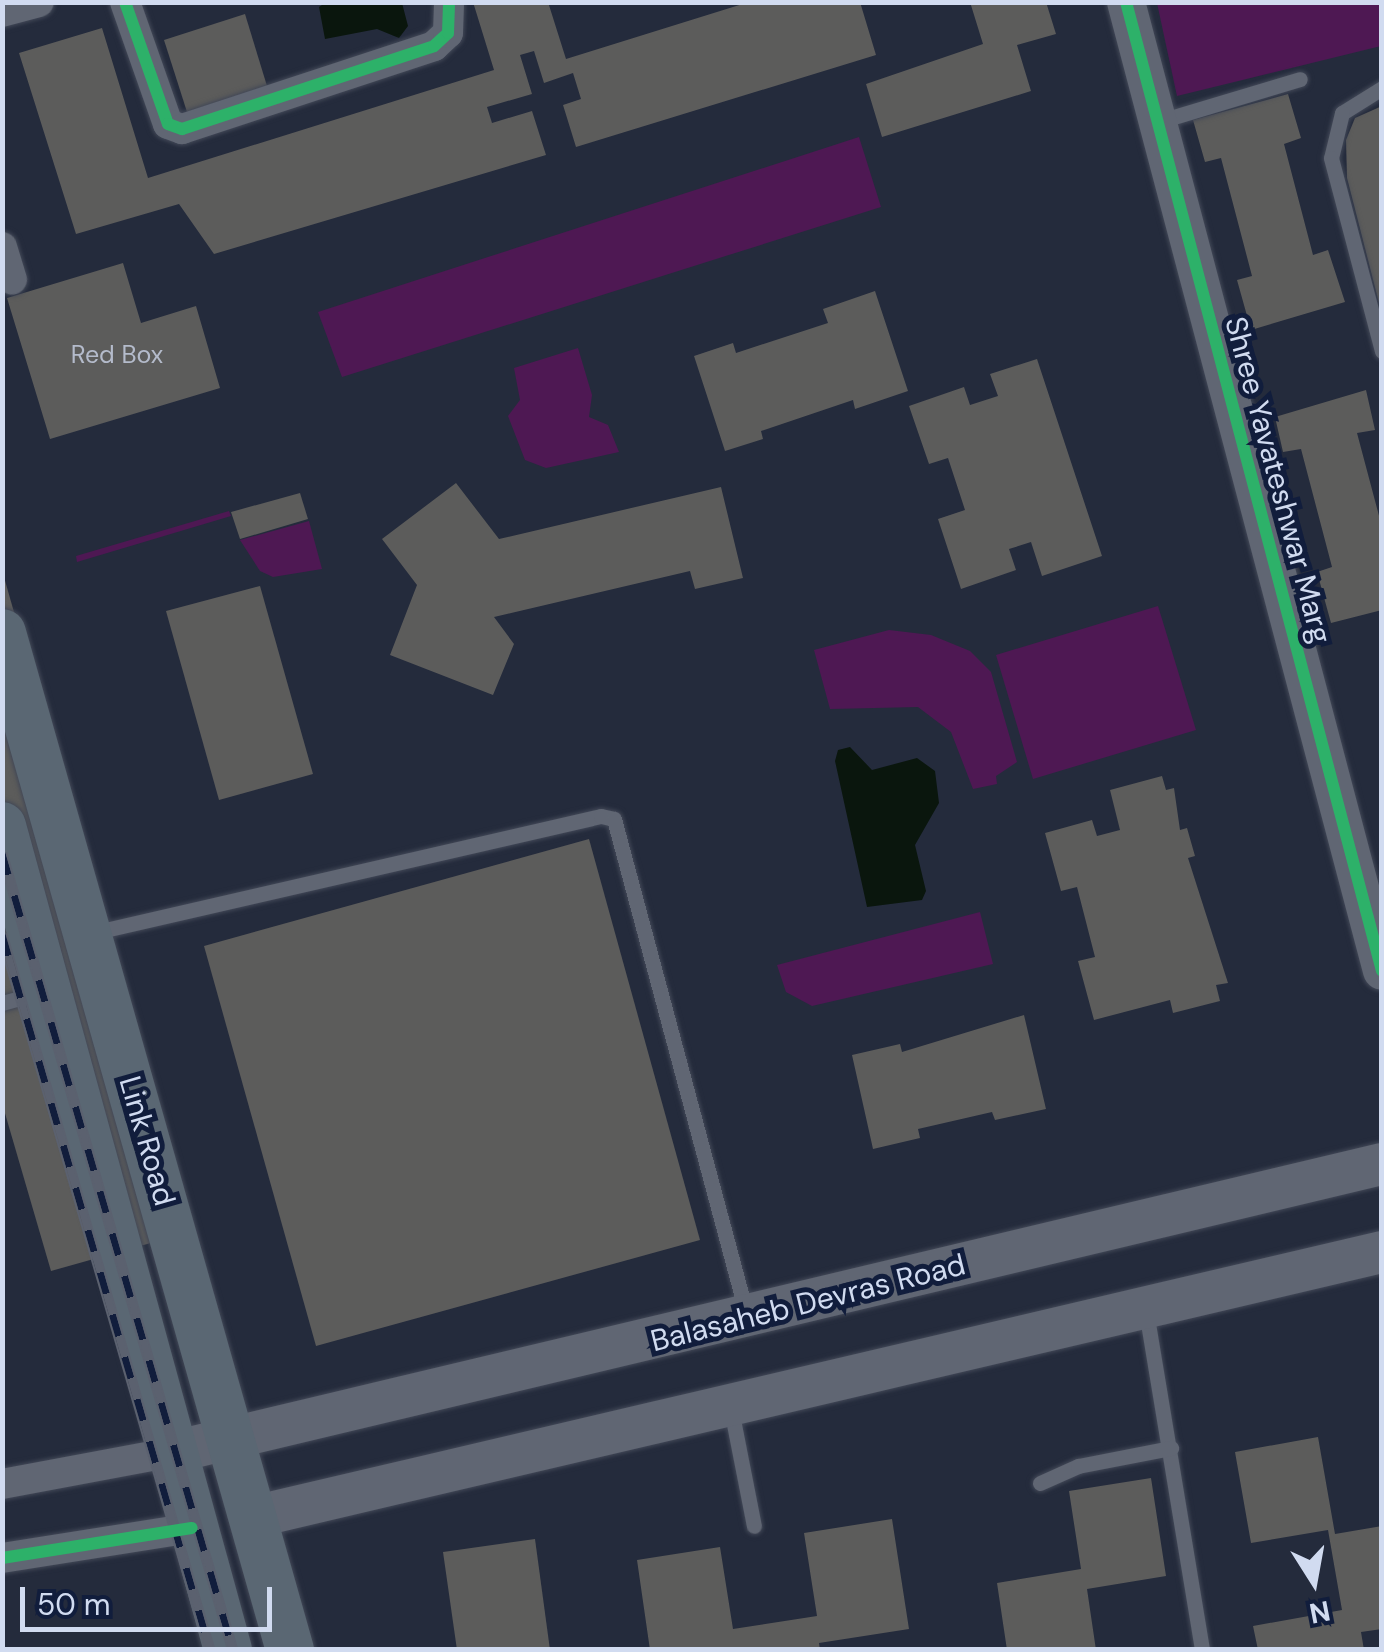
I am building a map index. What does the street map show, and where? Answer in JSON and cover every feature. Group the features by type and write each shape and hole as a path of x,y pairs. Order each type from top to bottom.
{"main road":[{"name":"Link Road","path":"2,633 290,1650"},
{"name":"Link Road","path":"2,826 25,997 173,1452 228,1650"},
{"name":"Balasaheb Devras Road","path":"173,1452 1382,1164"},
{"path":"192,1528 253,1518 1382,1252"}],"street":[{"path":"2,12 39,2"},
{"path":"125,2 168,124 182,130 434,46 448,33 450,2"},
{"name":"Shree Yavateshwar Marg","path":"1126,2 1382,971"},
{"path":"2,248 12,279"},
{"path":"2,1484 173,1452"},
{"path":"2,1558 192,1528"}],"lane":[{"path":"1157,122 1300,79"},
{"path":"1382,88 1342,113 1331,158 1382,351"},
{"path":"88,934 601,816 614,819 748,1317"},
{"path":"1145,1307 1172,1448 1202,1650"},
{"path":"730,1405 754,1526"},
{"path":"1040,1484 1078,1466 1172,1448"}],"shaded area":[{"path":"325,3 402,3 408,26 399,38 377,29 325,39 319,7"},
{"path":"1157,3 1381,3 1381,46 1177,96"},
{"path":"859,137 881,207 342,377 318,312"},
{"path":"578,348 592,395 589,417 608,425 619,452 546,468 525,460 508,416 520,400 514,368"},
{"path":"229,511 231,516 77,562 76,556"},
{"path":"309,521 322,569 273,577 260,571 240,540"},
{"path":"1158,606 1196,730 1033,779 996,655"},
{"path":"889,630 931,635 970,651 991,672 1017,762 996,776 997,784 973,789 951,732 918,707 830,709 814,650"},
{"path":"850,747 872,770 917,758 935,771 939,803 915,845 926,891 922,900 867,907 835,761 838,750"},
{"path":"980,912 993,964 812,1006 786,992 777,965"}],"building":[{"path":"473,2 548,2 566,59 749,2 860,2 876,55 576,147 563,105 581,99 573,73 544,83 534,51 520,55 532,94 487,107 492,123 532,111 546,155 214,254 179,204 76,234 19,53 102,28 148,178 494,70"},
{"path":"970,2 1046,2 1056,34 1017,45 1031,91 882,137 866,84 983,44"},
{"path":"245,14 267,86 187,112 164,40"},
{"path":"1288,94 1301,138 1284,144 1313,255 1328,250 1345,302 1251,330 1237,280 1252,276 1221,158 1205,162 1193,120"},
{"path":"1382,106 1380,307 1347,178 1346,140 1355,118"},
{"path":"123,263 141,323 196,306 220,388 50,439 7,298"},
{"path":"875,291 908,391 855,409 853,400 761,431 763,439 725,451 694,356 733,343 736,353 828,323 823,309"},
{"path":"1037,359 1102,556 1042,576 1031,542 1009,549 1016,570 961,589 938,519 965,510 948,458 929,464 909,406 964,387 970,405 998,396 990,374"},
{"path":"1366,390 1375,430 1357,433 1382,527 1382,610 1331,623 1317,572 1332,567 1301,449 1283,452 1275,417"},
{"path":"456,483 499,539 721,487 743,578 695,589 690,571 494,617 514,644 493,695 390,655 417,585 382,539"},
{"path":"300,493 308,519 240,539 231,512"},
{"path":"4,577 190,1232 51,1271 2,1103"},
{"path":"260,586 313,774 219,800 166,611"},
{"path":"1162,776 1166,790 1174,788 1180,830 1187,828 1195,856 1188,858 1228,983 1216,985 1220,1001 1173,1013 1170,1000 1094,1020 1078,961 1095,957 1077,887 1061,891 1045,833 1092,820 1097,836 1120,830 1110,790"},
{"path":"589,839 700,1240 316,1346 204,946"},
{"path":"1024,1015 1046,1109 995,1120 992,1112 918,1129 920,1138 873,1149 852,1055 900,1044 902,1052"},
{"path":"1318,1437 1335,1534 1382,1526 1382,1629 1361,1632 1364,1650 1258,1650 1253,1626 1342,1610 1328,1530 1251,1543 1235,1452"},
{"path":"1151,1478 1166,1576 1087,1589 1096,1650 1007,1650 997,1583 1081,1569 1069,1491"},
{"path":"892,1519 909,1629 819,1643 820,1650 650,1650 637,1560 720,1547 733,1629 817,1616 804,1533"},
{"path":"535,1539 550,1650 457,1650 443,1552"}],"railway":[{"path":"2,853 233,1650"},
{"path":"2,934 210,1650"}],"cycle path":[{"path":"125,2 168,124 182,129 434,46 448,33 449,2"},
{"path":"1126,2 1382,971"},
{"path":"2,1558 192,1528"}]}
